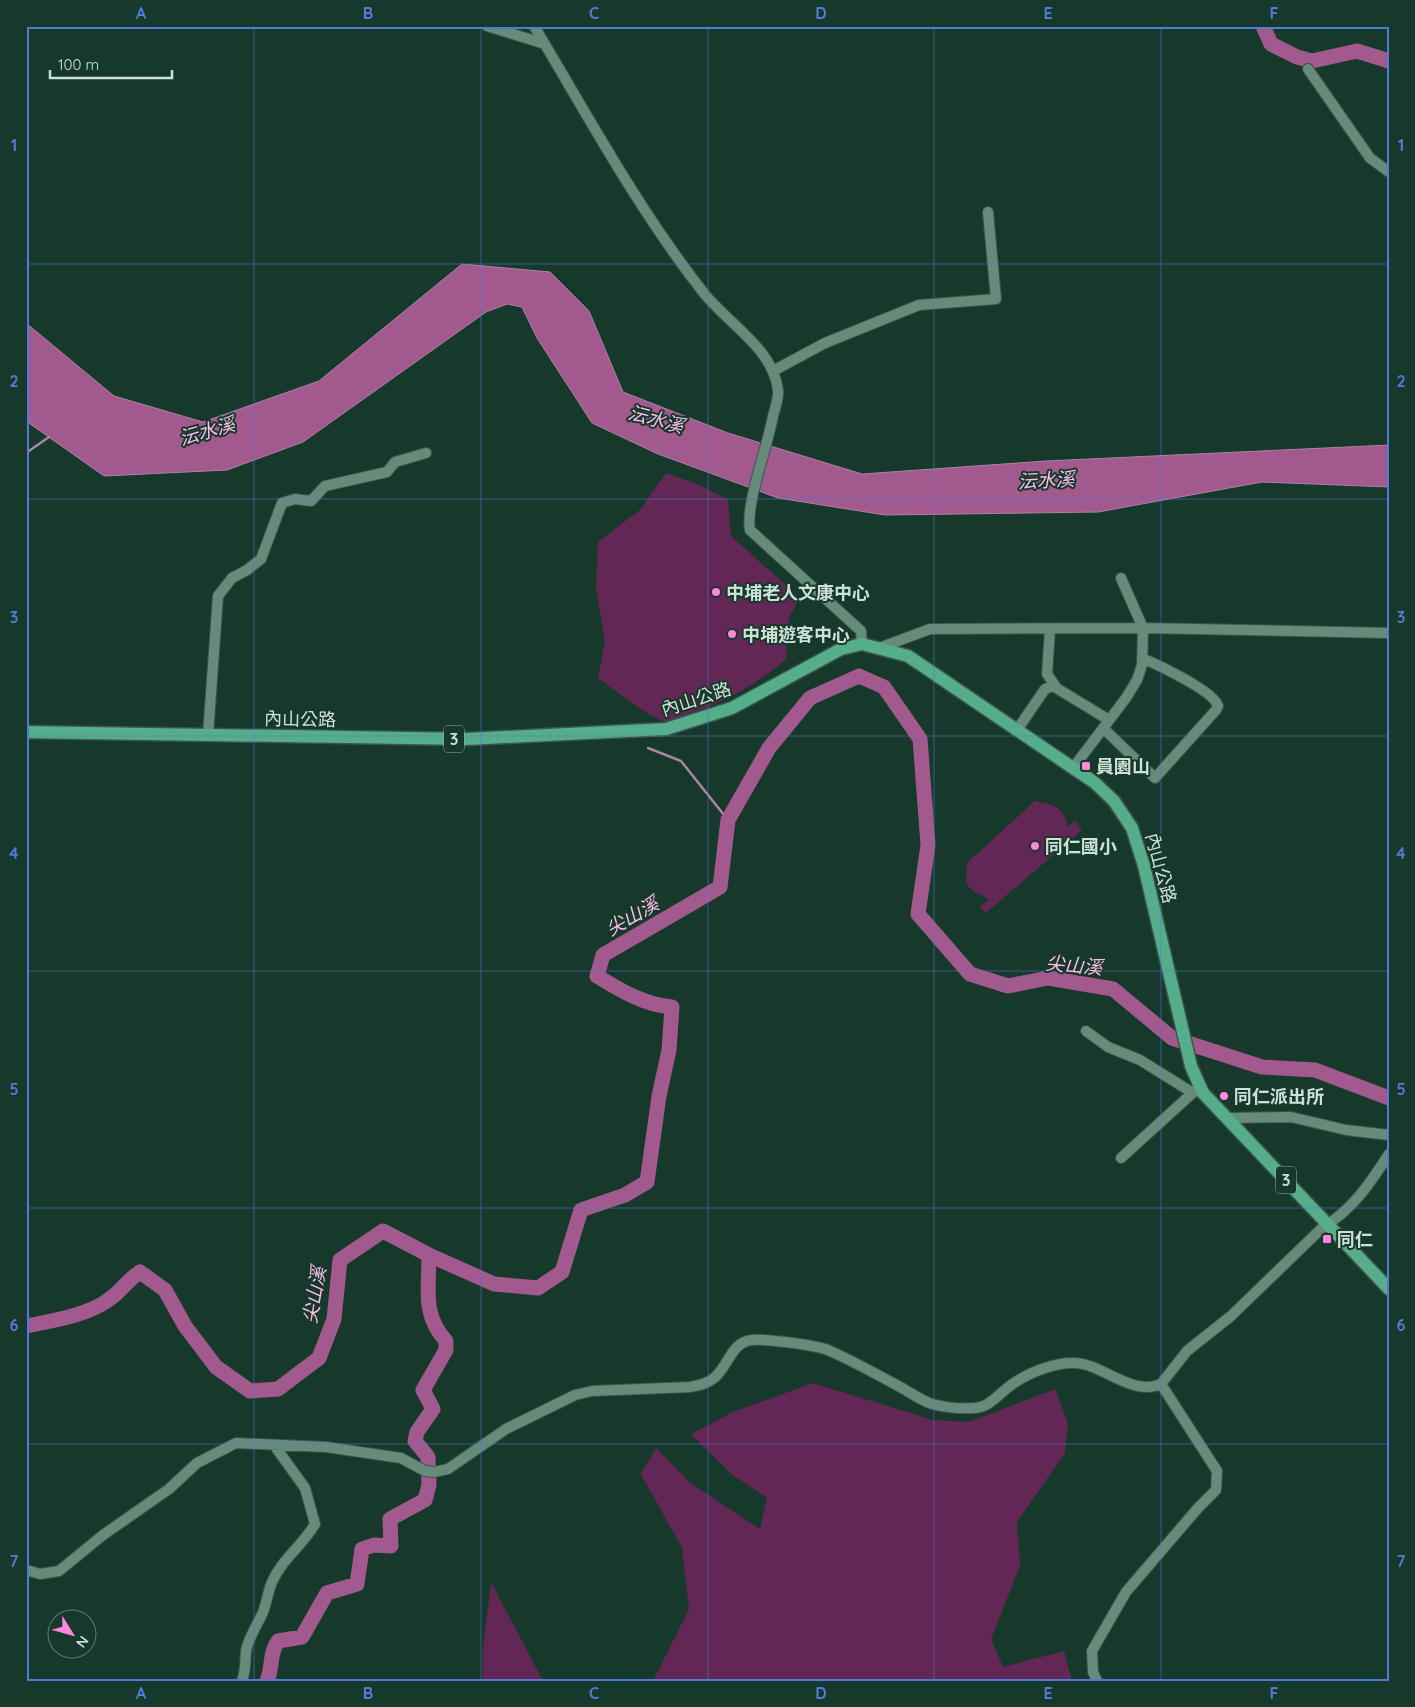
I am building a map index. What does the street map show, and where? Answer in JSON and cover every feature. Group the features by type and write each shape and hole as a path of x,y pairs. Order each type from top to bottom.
{"main road":[{"name":"內山公路","path":"26,732 467,739 666,729 732,708 841,649 862,644 908,656 1094,782 1114,801 1132,828 1144,866 1196,1090"},
{"name":"3","path":"1196,1090 1226,1118 1389,1289"}],"street":[{"path":"486,26 545,44"},
{"path":"534,26 637,201 704,294 760,352 773,371 778,391 768,444 749,513 750,530 756,538 783,558 861,631 862,644"},
{"path":"1308,69 1370,158 1389,172"},
{"path":"773,371 825,343 919,306 996,300 988,212"},
{"path":"208,735 218,596 232,578 247,570 261,559 282,503 295,499 311,500 324,486 387,472 395,462 426,453"},
{"path":"1073,768 1137,680 1142,658 1143,628 1121,578"},
{"path":"879,648 930,628 1143,628 1389,633"},
{"path":"1050,629 1046,674 1056,687 1106,724 1155,778 1218,706 1214,699 1173,672 1142,658"},
{"path":"1017,730 1045,689 1056,687"},
{"path":"1086,1031 1108,1047 1140,1060 1196,1090 1121,1158"},
{"path":"1226,1118 1291,1117 1346,1130 1389,1135"},
{"path":"26,1570 40,1574 59,1571 103,1536 169,1489 197,1463 236,1444 326,1447 401,1458 430,1472 448,1469 506,1429 575,1394 592,1391 690,1387 705,1384 722,1370 733,1351 740,1344 750,1340 765,1340 826,1350 931,1404 984,1407 1015,1382 1032,1373 1066,1363 1087,1365 1114,1378 1144,1387 1160,1384 1187,1351 1231,1316 1271,1275 1360,1197 1389,1154"},
{"path":"1097,1681 1093,1672 1092,1651 1126,1592 1198,1508 1216,1490 1217,1471 1160,1384"},
{"path":"242,1681 246,1668 246,1649 264,1610 271,1583 282,1564 309,1534 315,1524 305,1488 274,1444"}],"shaded area":[{"path":"666,473 702,486 728,500 731,536 800,598 789,617 786,659 758,681 729,698 664,722 642,710 598,678 605,642 596,587 598,542 641,509"},
{"path":"1035,801 1057,808 1064,815 1068,827 1075,821 1082,830 986,913 980,907 989,899 976,893 966,882 968,862"},
{"path":"813,1383 933,1420 969,1422 1055,1389 1068,1423 1065,1453 1017,1522 1020,1566 991,1639 1003,1667 1064,1651 1072,1681 653,1681 689,1609 682,1548 641,1474 656,1448 689,1482 760,1529 767,1498 731,1474 691,1434 733,1412"},
{"path":"491,1582 543,1681 483,1681 483,1649"}],"water":[{"name":"沄水溪","path":"462,264 550,272 589,311 623,392 728,433 862,474 1046,461 1389,445 1389,487 1262,482 1098,512 885,515 778,498 658,454 592,423 537,338 522,307 507,304 486,312 303,442 227,470 104,476 26,421 26,323 114,396 203,422 319,381"}],"waterway":[{"path":"1263,26 1271,44 1297,57 1312,61 1357,51 1389,61"},
{"path":"26,453 49,437"},
{"name":"尖山溪","path":"26,1326 93,1309 111,1298 140,1272 165,1290 185,1326 216,1367 250,1391 278,1389 319,1358 334,1319 340,1260 383,1231 429,1255 494,1284 538,1288 562,1272 581,1210 625,1195 647,1182 659,1096 669,1050 672,1007 642,1000 597,976 603,955 720,887 728,820 769,748 810,698 859,676 884,687 920,739 928,845 918,914 970,974 1008,986 1048,978 1113,989 1172,1038 1262,1067 1315,1070 1389,1098"},
{"path":"648,748 681,761 728,820"},
{"path":"267,1681 273,1651 278,1641 302,1637 327,1593 357,1584 362,1549 374,1545 391,1546 390,1519 425,1500 429,1485 428,1457 415,1441 417,1432 433,1409 423,1390 446,1350 446,1341 433,1321 428,1301 429,1255"}],"place":[{"name":"中埔老人文康中心","path":"716,592"},
{"name":"中埔遊客中心","path":"732,634"},
{"name":"員園山","path":"1086,766"},
{"name":"同仁國小","path":"1035,846"},
{"name":"同仁派出所","path":"1224,1096"},
{"name":"同仁","path":"1327,1239"}]}
